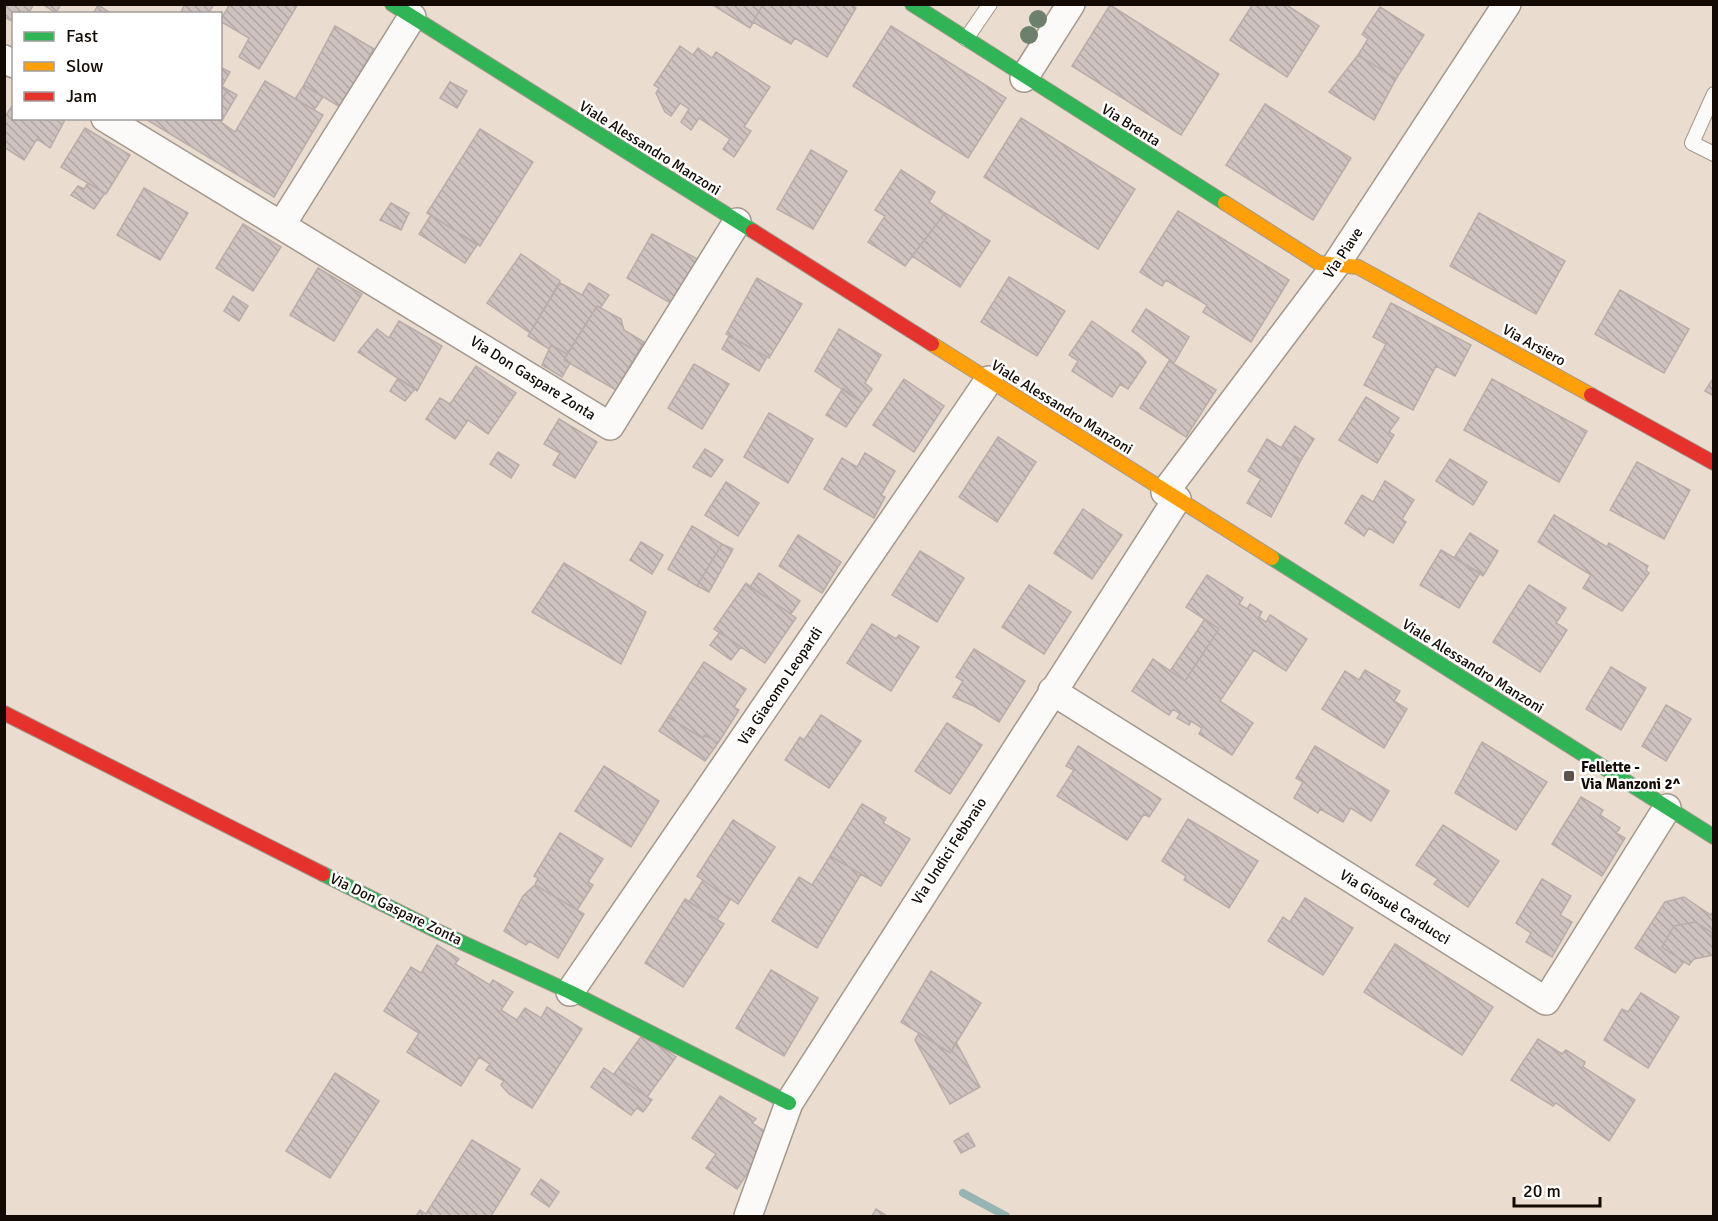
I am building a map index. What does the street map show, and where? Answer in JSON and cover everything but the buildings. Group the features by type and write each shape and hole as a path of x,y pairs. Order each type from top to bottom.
{"street":[{"name":"Via Brenta","path":"912,4 1024,78 1319,263 1335,266"},
{"path":"1024,78 1071,4"},
{"name":"Via Piave","path":"1171,496 1335,266 1507,4"},
{"path":"282,224 402,11"},
{"name":"Viale Alessandro Manzoni","path":"402,11 1713,837"},
{"name":"Via Don Gaspare Zonta","path":"108,120 610,426 737,222"},
{"name":"Via Arsiero","path":"1335,266 1358,267 1713,463"},
{"name":"Via Giacomo Leopardi","path":"570,992 989,380"},
{"name":"Via Undici Febbraio","path":"748,1216 789,1103 1052,691 1171,496"},
{"name":"Via Giosuè Carducci","path":"1052,691 1545,1001 1666,808"},
{"name":"Via Don Gaspare Zonta","path":"4,713 437,930 570,992 789,1103"}],"lane":[{"path":"966,39 990,4"},
{"path":"1713,94 1692,143 1713,154"}],"waterway":[{"path":"963,1193 1006,1216"}],"traffic: fast":[{"path":"392,4 753,231"},
{"path":"912,4 1225,203"},
{"path":"1272,558 1714,837"},
{"path":"323,874 437,931 570,992 789,1103"}],"traffic: slow":[{"path":"1225,203 1319,263 1358,267 1591,395"},
{"path":"932,344 1272,558"}],"traffic: jam":[{"path":"753,231 932,344"},
{"path":"1591,395 1714,463"},
{"path":"4,713 323,874"}],"place":[{"name":"Fellette - Via Manzoni 2^","path":"1569,776"}]}
